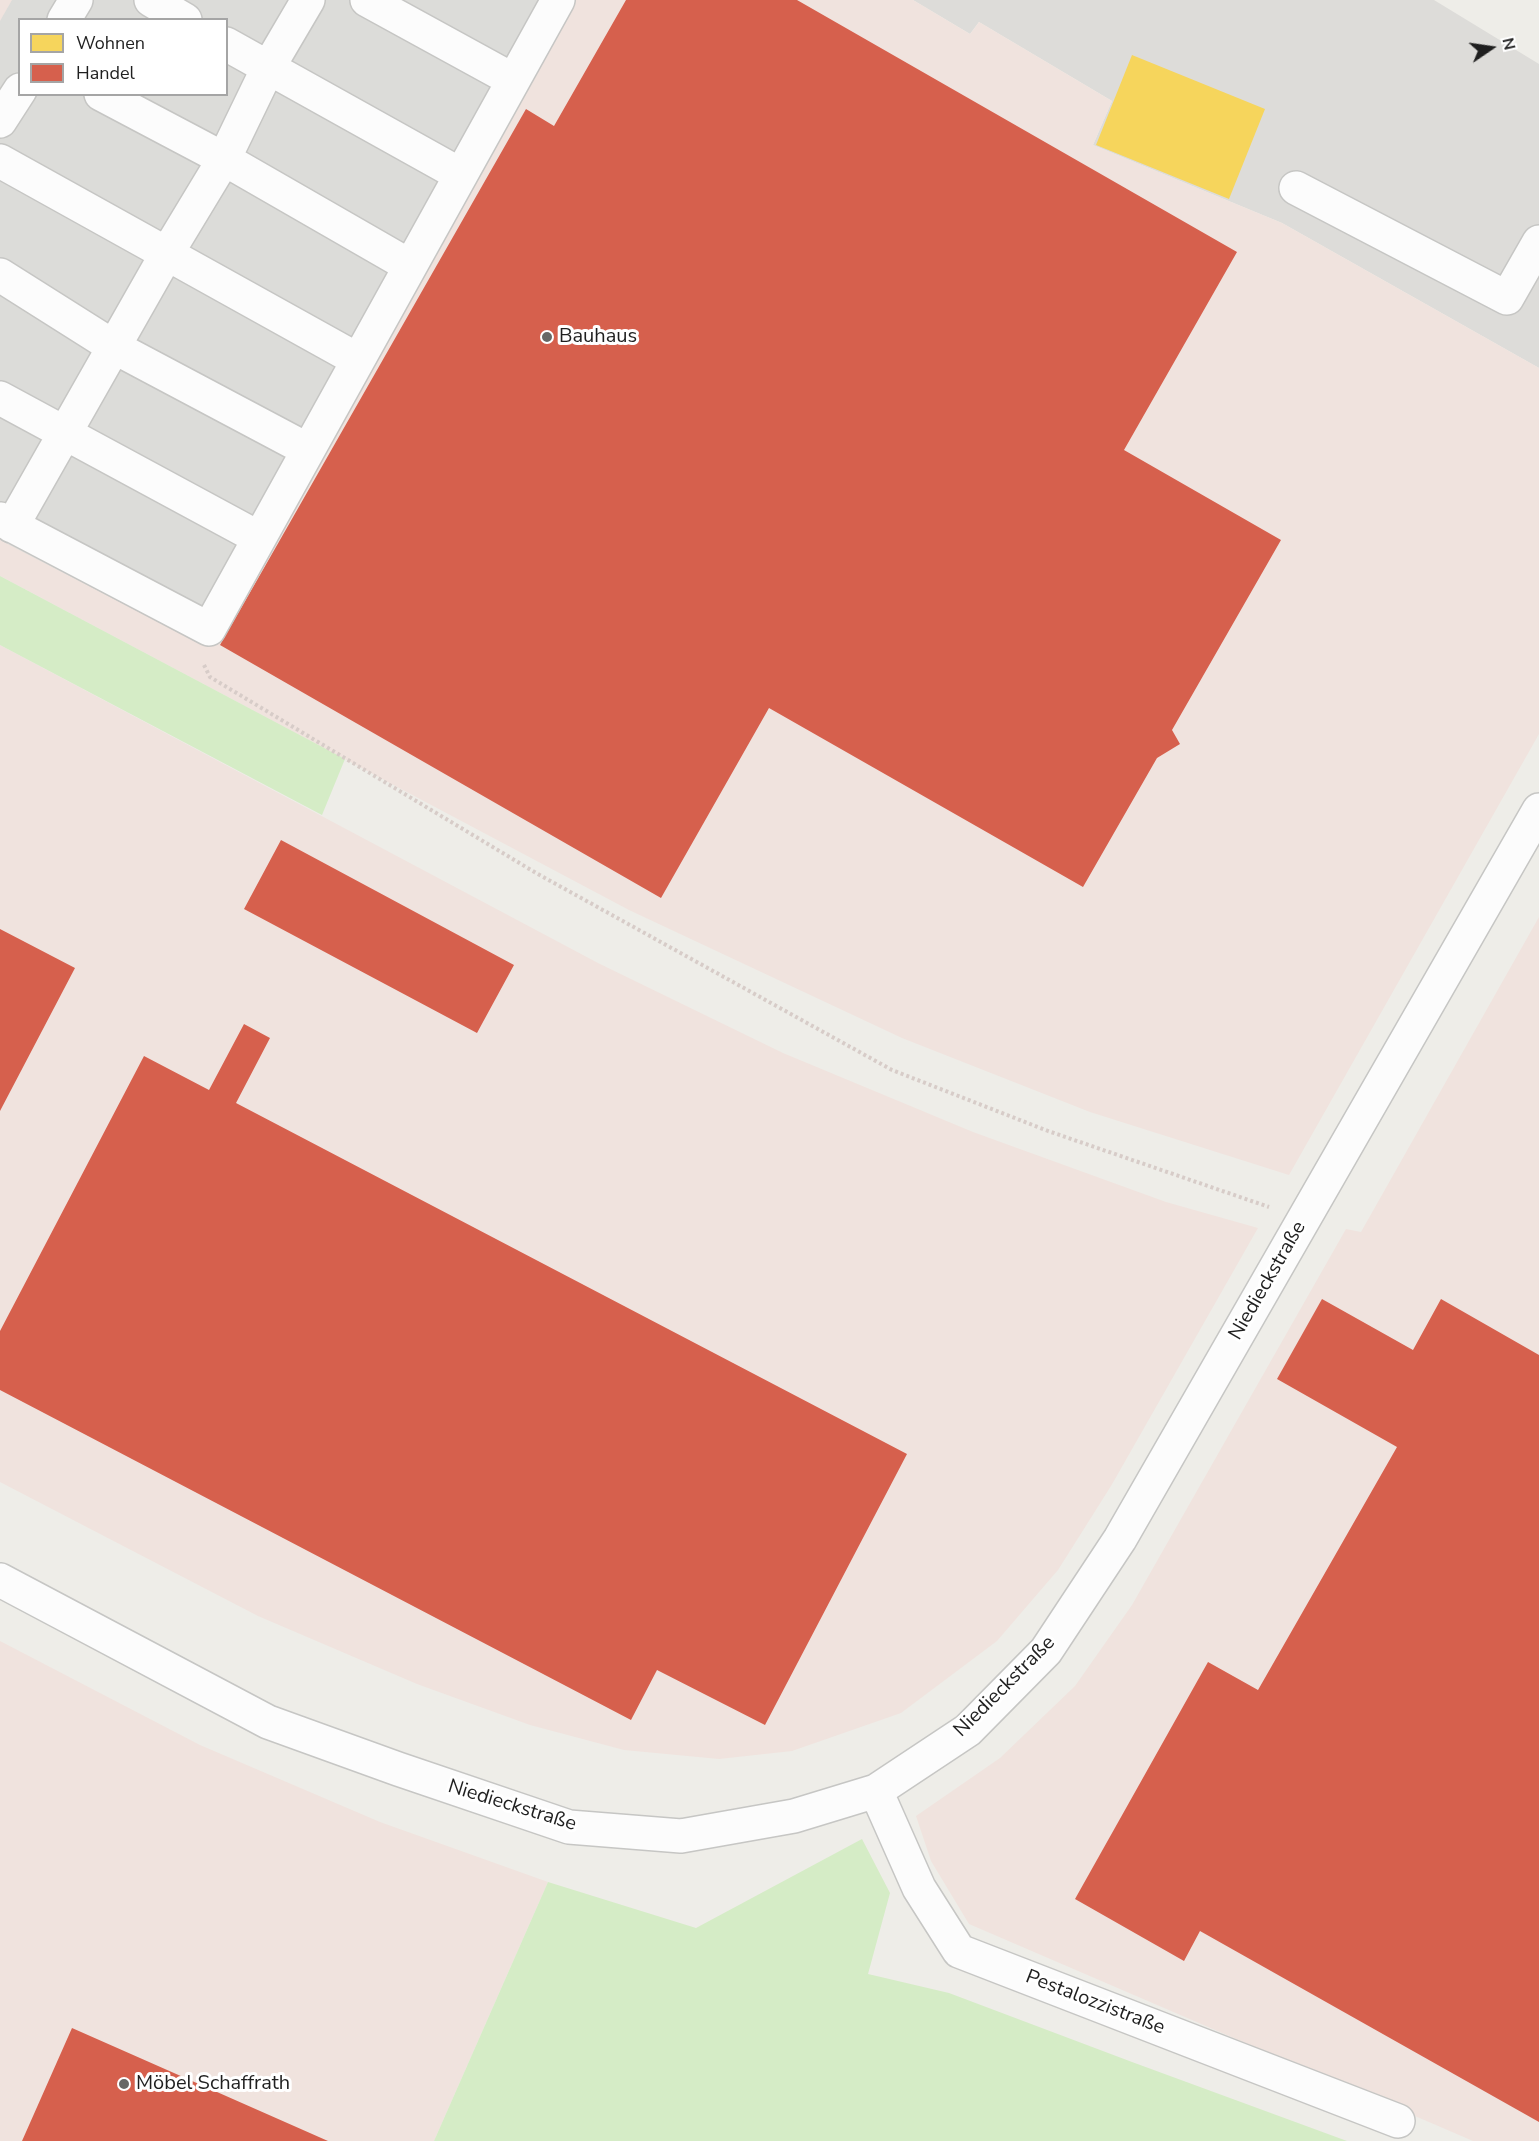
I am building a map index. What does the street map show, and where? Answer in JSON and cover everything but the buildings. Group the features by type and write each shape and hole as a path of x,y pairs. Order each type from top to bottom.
{"street":[{"path":"64,18 76,0"},
{"path":"151,0 182,18"},
{"path":"309,0 268,68 224,159 166,255 65,433 6,523 209,629 558,0"},
{"path":"367,0 513,80"},
{"path":"228,45 461,175"},
{"path":"0,121 18,93"},
{"path":"105,96 224,159 411,266"},
{"path":"0,161 358,360"},
{"path":"1296,188 1507,298 1539,242"},
{"path":"0,275 114,347 309,450"},
{"path":"0,398 259,538"},
{"name":"Niedieckstraße","path":"0,1580 268,1722 569,1827 681,1836 794,1816 876,1791 969,1730 1046,1651 1120,1539 1539,810"},
{"name":"Pestalozzistraße","path":"876,1791 919,1888 959,1951 1398,2121"}],"path":[{"path":"209,629 197,651 210,677 536,873 892,1070 1048,1131 1304,1219"}],"shaded area":[{"path":"0,0 913,0 970,34 979,22 1112,101 1093,145 1282,223 1539,368 1539,734 1289,1175 1090,1112 902,1038 629,910 0,576"},
{"path":"12,0 546,0 189,638 0,540 0,21"},
{"path":"913,0 1434,0 1539,64 1539,368 1282,223 1093,145 1112,101 979,22 970,34"},
{"path":"0,645 598,963 783,1053 973,1132 1166,1202 1258,1228 1111,1486 1058,1570 997,1641 901,1713 792,1751 719,1759 624,1750 530,1725 417,1684 258,1616 0,1482"},
{"path":"1539,917 1539,2141 1473,2141 969,1924 931,1861 916,1816 1000,1758 1075,1686 1132,1605 1346,1229 1361,1232"},
{"path":"0,1641 200,1745 380,1822 548,1882 434,2141 0,2141"}],"green space":[{"path":"0,576 345,759 322,815 0,645"},
{"path":"862,1839 890,1893 868,1974 949,1993 1347,2141 434,2141 548,1882 696,1928"}],"place":[{"name":"Bauhaus","path":"547,337"},
{"name":"Möbel Schaffrath","path":"124,2084"}]}
